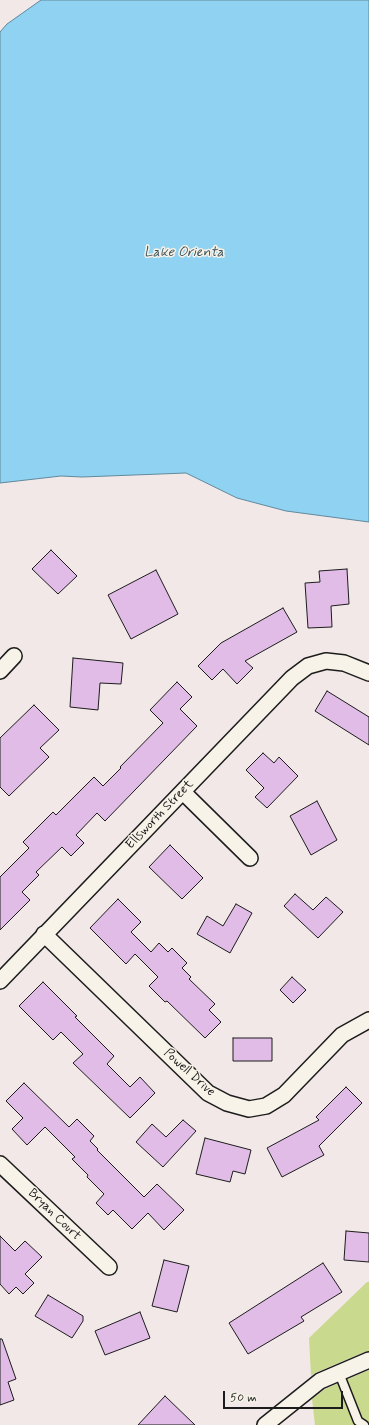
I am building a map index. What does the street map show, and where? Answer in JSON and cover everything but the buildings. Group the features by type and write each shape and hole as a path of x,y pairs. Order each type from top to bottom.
{"street":[{"path":"0,671 14,656"},
{"name":"Ellsworth Street","path":"0,981 292,678 308,666 326,661 344,662 369,673"},
{"path":"183,792 250,858"},
{"name":"Powell Drive","path":"44,934 208,1093 227,1103 249,1109 266,1106 284,1095 342,1035 369,1020"},
{"name":"Bryan Court","path":"0,1164 108,1267"},
{"path":"265,1425 320,1381 369,1360"}],"lane":[{"path":"339,1373 358,1421 364,1425"}],"green space":[{"path":"367,1282 369,1282 369,1351 311,1376 309,1338"},
{"path":"369,1370 369,1425 315,1425 312,1399 325,1389"}],"water":[{"name":"Lake Orienta","path":"41,0 369,0 369,522 286,511 237,498 186,473 82,477 61,476 0,483 0,32 7,24"}]}
